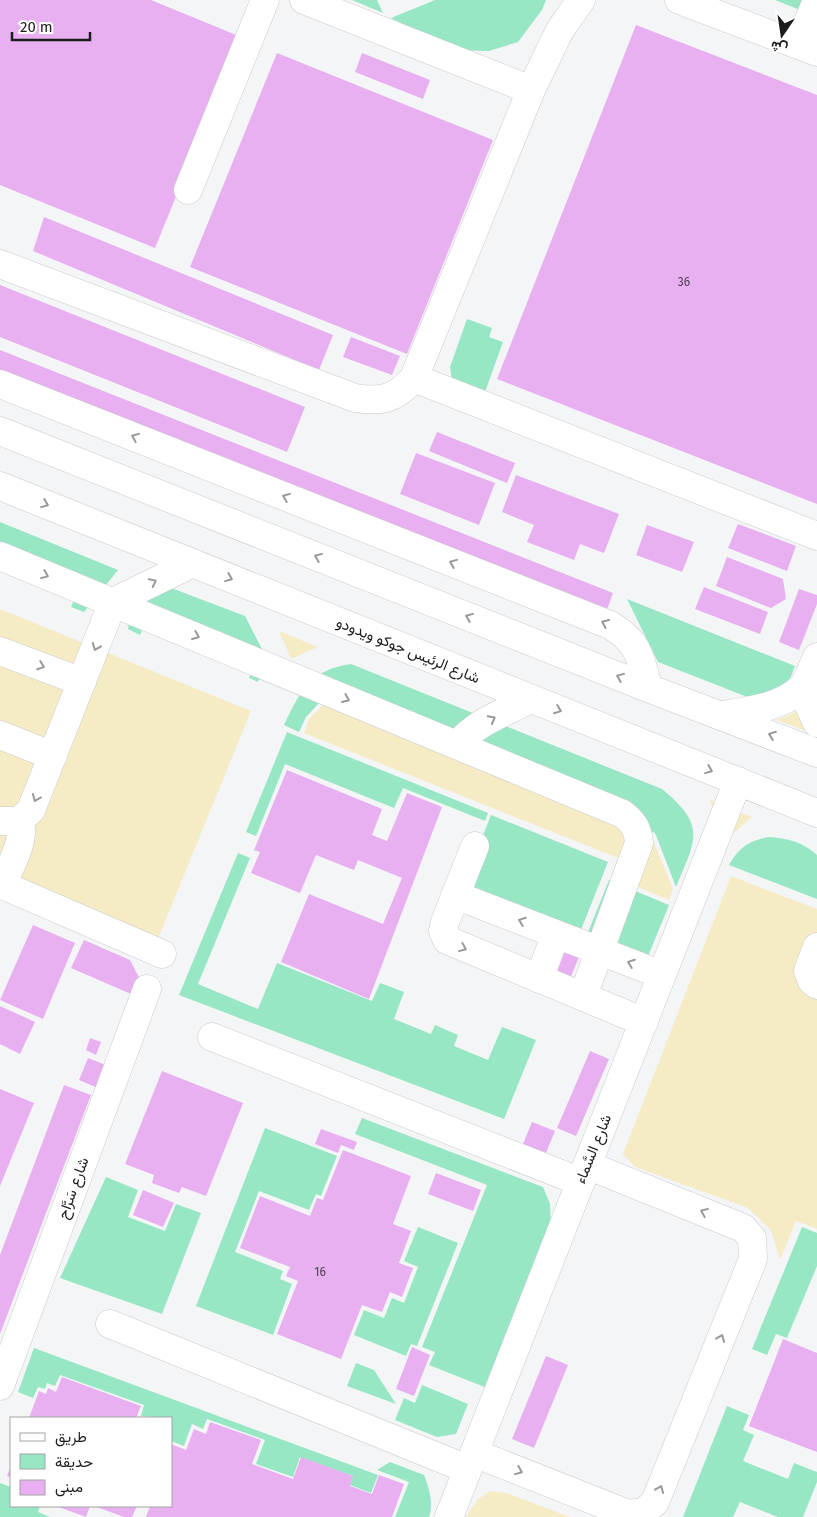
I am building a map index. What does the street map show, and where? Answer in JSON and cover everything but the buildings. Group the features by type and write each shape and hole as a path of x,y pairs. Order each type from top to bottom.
{"street":[{"path":"188,190 265,0"},
{"path":"304,0 531,90"},
{"path":"0,264 355,398 373,400 389,398 403,390 414,378 531,90 560,30 581,0"},
{"path":"680,0 808,49 817,0"},
{"path":"414,378 817,536"},
{"path":"0,384 610,625 625,634 635,644 648,688"},
{"path":"0,431 648,688 817,752"},
{"name":"شارع الرئيس جوكو ويدودو","path":"0,486 817,813"},
{"path":"0,556 623,814 632,822 638,832 639,843 636,856 583,996"},
{"path":"9,821 32,810 114,602 193,563"},
{"path":"0,651 82,682"},
{"path":"720,715 759,709 785,698 801,688 817,657"},
{"path":"801,688 817,723"},
{"path":"458,745 464,737 476,728 530,699"},
{"path":"0,735 53,756"},
{"name":"شارع السَّماء","path":"449,1517 738,781"},
{"path":"9,821 21,827 20,838 1,885 162,954"},
{"path":"475,846 443,931 447,940 644,1022"},
{"path":"455,895 662,975"},
{"path":"539,979 556,934"},
{"path":"817,947 808,971 812,980 817,985"},
{"name":"شارع سَرَّاح","path":"0,1386 147,989"},
{"path":"110,1324 471,1461 628,1514 644,1512 655,1502 753,1259 752,1238 743,1228 584,1173 212,1037"}],"green space":[{"path":"352,0 377,0 383,13"},
{"path":"435,0 546,0 542,10 518,42 489,51 456,50 391,18"},
{"path":"775,0 803,0 800,10"},
{"path":"467,319 492,328 489,337 503,342 485,392 452,380 450,367"},
{"path":"0,522 118,570 84,612 71,607 78,591 0,559"},
{"path":"137,575 245,616 267,659 258,682 249,678 255,661 147,618 140,635 128,629"},
{"path":"627,599 795,666 788,684 755,700 658,662"},
{"path":"351,664 662,789 686,813 693,834 689,857 676,887 655,833 322,700 306,717 299,732 284,725 308,684 326,671"},
{"path":"287,732 488,813 485,821 403,788 394,808 285,764 256,836 246,832"},
{"path":"491,815 608,862 573,950 490,917 498,897 464,883"},
{"path":"768,837 782,838 794,842 806,847 817,855 817,899 729,865 745,846"},
{"path":"238,853 250,858 198,984 258,1009 277,963 372,1001 380,983 404,992 394,1019 431,1034 435,1025 458,1035 454,1046 488,1060 502,1027 536,1040 504,1119 179,995"},
{"path":"609,880 669,905 640,976 580,952"},
{"path":"362,1118 543,1187 550,1204 551,1229 487,1388 429,1365 435,1352 422,1347 487,1185 355,1134"},
{"path":"265,1128 337,1156 321,1196 316,1194 309,1210 259,1191 235,1252 283,1271 280,1279 292,1284 273,1335 196,1306"},
{"path":"106,1177 138,1190 128,1217 165,1231 176,1204 201,1213 162,1314 60,1278"},
{"path":"418,1227 458,1243 417,1346 411,1344 406,1356 354,1335 364,1310 384,1318 392,1298 404,1303 418,1267 404,1261"},
{"path":"802,1227 817,1233 817,1266 787,1338 776,1334 767,1355 752,1349"},
{"path":"34,1348 378,1475 371,1493 350,1485 353,1476 300,1457 293,1477 256,1464 265,1440 207,1419 203,1429 192,1424 184,1446 172,1441 172,1417 141,1416 144,1405 60,1375 55,1386 47,1383 45,1389 38,1387 33,1398 18,1392"},
{"path":"356,1363 374,1370 396,1404 347,1386"},
{"path":"422,1385 468,1404 456,1434 437,1437 395,1420 404,1398 415,1403"},
{"path":"727,1406 749,1415 743,1430 754,1435 743,1461 788,1479 794,1463 817,1472 817,1482 803,1517 778,1517 740,1502 733,1517 683,1517"},
{"path":"390,1462 424,1475 431,1501 429,1517 395,1517 409,1482 377,1470"},
{"path":"0,1483 10,1487 10,1507 40,1507 38,1512 50,1517 0,1517"}],"sand":[{"path":"0,609 251,711 155,946 0,882"},
{"path":"279,631 318,647 291,659"},
{"path":"323,705 651,835 673,889 669,900 611,876 618,858 304,733 309,719"},
{"path":"802,709 813,734 777,720"},
{"path":"710,800 752,817 722,843"},
{"path":"731,876 817,909 817,1229 796,1221 780,1260 771,1230 748,1208 635,1167 623,1154"},
{"path":"490,1491 507,1493 570,1517 466,1517 478,1499"}]}
